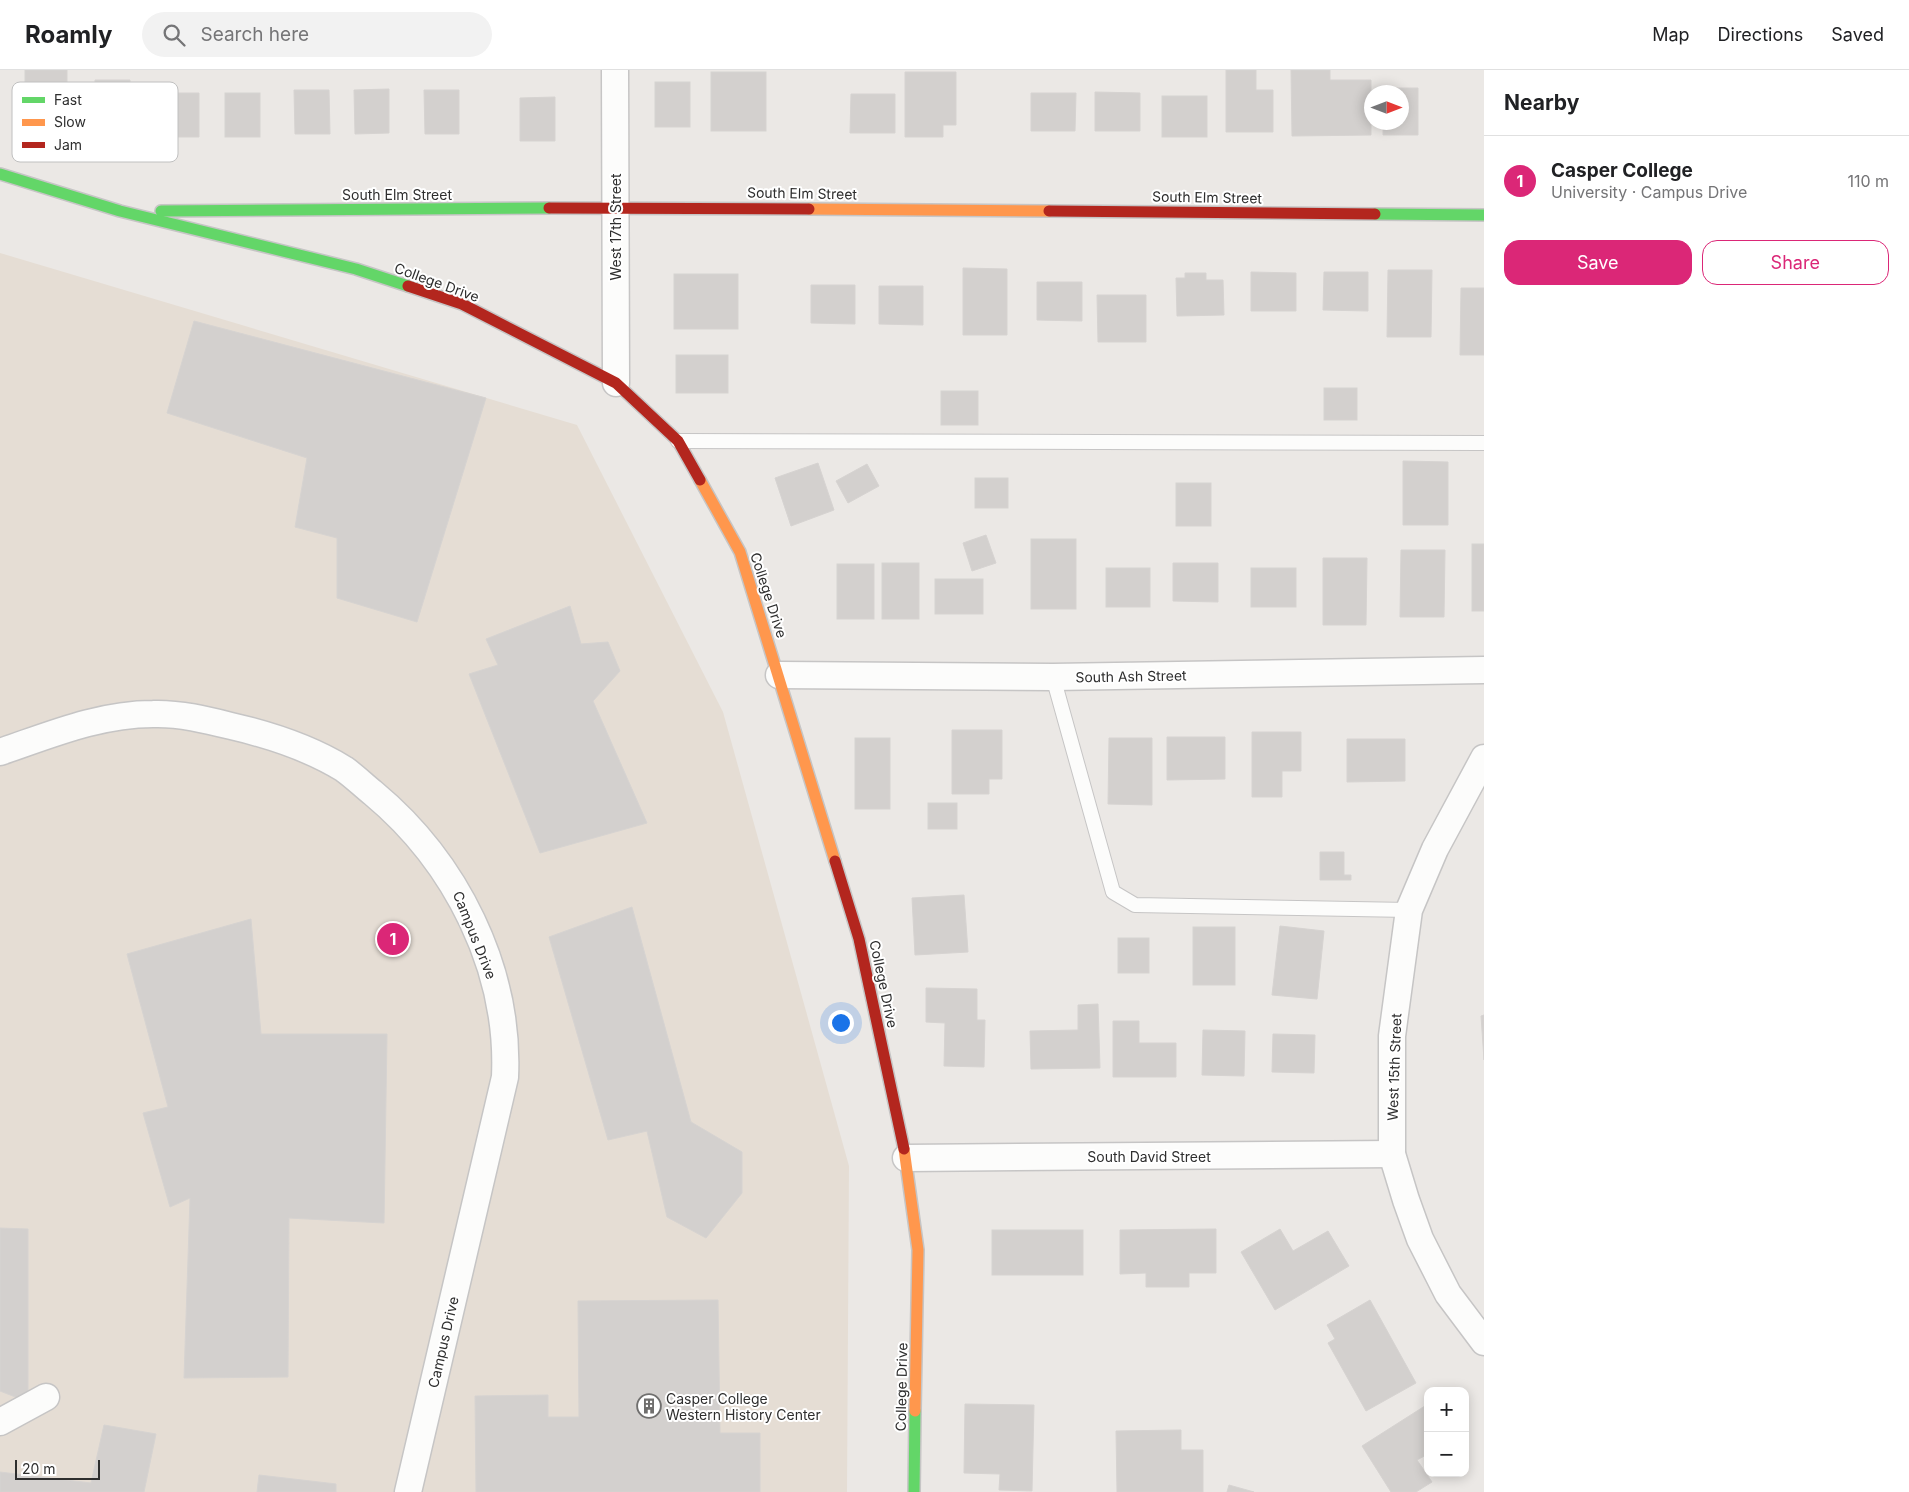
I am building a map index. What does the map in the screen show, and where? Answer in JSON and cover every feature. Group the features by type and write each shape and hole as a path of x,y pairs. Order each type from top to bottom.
{"street":[{"name":"West 17th Street","path":"615,70 616,383"},
{"name":"College Drive","path":"0,174 120,211 356,269 462,304 616,383 678,441 740,552 859,939 906,1158 918,1250 914,1492"},
{"name":"South Elm Street","path":"120,211 615,207 1484,215"},
{"name":"South Ash Street","path":"779,675 1053,678 1484,670"},
{"name":"Campus Drive","path":"0,752 81,724 154,714 204,720 277,737 344,769 400,816 445,871 463,900 493,975 501,1007 506,1053 505,1077 408,1492"},
{"name":"West 15th Street","path":"1484,758 1435,849 1408,910 1392,1036 1392,1154 1420,1239 1448,1294 1484,1342"},
{"name":"South David Street","path":"906,1158 1392,1154"},
{"path":"0,1422 46,1397"}],"lane":[{"path":"678,441 1484,443"},
{"path":"1053,678 1113,892 1136,905 1408,910"}],"shaded area":[{"path":"0,253 577,425 723,712 849,1166 847,1492 0,1492"}],"building":[{"path":"25,70 67,70 67,82 25,82"},
{"path":"1226,70 1256,70 1256,90 1273,90 1273,132 1226,132"},
{"path":"1291,70 1330,70 1330,80 1371,80 1371,85 1364,85 1364,130 1371,130 1371,135 1292,136"},
{"path":"711,72 766,72 766,131 711,131"},
{"path":"905,72 956,72 956,125 943,125 943,137 905,137"},
{"path":"95,80 130,80 130,82 95,82"},
{"path":"655,82 690,82 690,127 655,127"},
{"path":"1409,88 1418,88 1418,135 1383,135 1383,130 1409,130"},
{"path":"389,89 389,133 355,134 354,90"},
{"path":"294,90 329,90 330,134 295,134"},
{"path":"424,90 459,90 459,134 425,134"},
{"path":"1095,92 1140,93 1140,131 1095,131"},
{"path":"178,93 199,93 199,137 178,137"},
{"path":"225,93 260,93 260,137 225,137"},
{"path":"1031,93 1076,93 1075,131 1031,131"},
{"path":"851,94 895,94 895,133 850,133"},
{"path":"1162,96 1207,96 1207,137 1162,137"},
{"path":"555,97 555,141 520,141 520,98"},
{"path":"963,268 1007,269 1007,335 963,335"},
{"path":"1388,270 1432,270 1431,337 1387,337"},
{"path":"1251,272 1296,273 1296,311 1251,311"},
{"path":"1324,272 1368,272 1368,311 1323,310"},
{"path":"1185,273 1206,273 1206,280 1223,280 1224,315 1177,316 1176,278 1185,278"},
{"path":"674,274 738,274 738,329 674,329"},
{"path":"1037,282 1082,282 1082,321 1037,320"},
{"path":"811,285 855,285 855,324 811,323"},
{"path":"879,286 923,286 923,325 879,324"},
{"path":"1461,288 1484,288 1484,355 1460,355"},
{"path":"1097,295 1146,295 1146,342 1098,342"},
{"path":"194,321 486,398 417,622 337,598 337,538 295,527 307,458 167,413"},
{"path":"676,355 728,355 728,393 676,393"},
{"path":"1324,388 1357,388 1357,420 1324,420"},
{"path":"941,391 978,391 978,425 941,425"},
{"path":"1403,461 1448,462 1448,525 1403,525"},
{"path":"818,463 834,510 791,526 775,478"},
{"path":"867,464 879,486 848,503 836,481"},
{"path":"975,478 1008,478 1008,508 975,508"},
{"path":"1176,483 1211,483 1211,526 1176,526"},
{"path":"986,535 996,563 972,571 963,543"},
{"path":"1031,539 1076,539 1076,609 1031,609"},
{"path":"1472,544 1484,544 1484,611 1472,611"},
{"path":"1401,550 1445,550 1444,617 1400,617"},
{"path":"1323,558 1367,558 1366,625 1323,625"},
{"path":"882,563 919,563 919,619 882,619"},
{"path":"1173,563 1218,563 1218,602 1173,601"},
{"path":"837,564 874,564 874,619 837,619"},
{"path":"1106,568 1150,568 1150,607 1106,607"},
{"path":"1251,568 1296,568 1296,607 1251,607"},
{"path":"935,579 983,579 983,614 935,614"},
{"path":"570,606 581,644 608,642 620,671 593,701 647,823 540,853 469,674 498,665 486,639"},
{"path":"952,730 1002,730 1002,779 989,779 989,794 952,794"},
{"path":"1252,732 1301,732 1301,771 1282,771 1282,797 1252,797"},
{"path":"1167,737 1225,737 1225,779 1167,780"},
{"path":"855,738 890,738 890,809 855,809"},
{"path":"1109,738 1152,738 1152,805 1108,804"},
{"path":"1347,739 1405,739 1405,781 1347,782"},
{"path":"928,803 957,803 957,829 928,829"},
{"path":"1320,852 1344,852 1344,875 1351,875 1351,880 1320,880"},
{"path":"964,895 968,952 915,955 912,898"},
{"path":"632,907 691,1122 742,1152 742,1193 706,1238 667,1217 647,1131 608,1140 549,937"},
{"path":"251,919 261,1034 387,1034 384,1223 289,1218 288,1377 184,1378 190,1198 170,1207 143,1113 168,1107 127,954"},
{"path":"1280,926 1324,931 1317,999 1272,995"},
{"path":"1193,927 1235,927 1235,985 1193,985"},
{"path":"1118,938 1149,938 1149,973 1118,973"},
{"path":"926,988 977,989 977,1020 985,1020 984,1067 944,1066 945,1023 926,1022"},
{"path":"1098,1004 1100,1068 1031,1069 1030,1031 1078,1030 1078,1005"},
{"path":"1484,1015 1484,1060 1481,1016"},
{"path":"1113,1021 1139,1021 1139,1043 1176,1043 1176,1077 1113,1077"},
{"path":"1203,1030 1245,1031 1244,1076 1202,1075"},
{"path":"1273,1034 1315,1035 1314,1073 1272,1072"},
{"path":"0,1228 28,1229 28,1402 0,1391"},
{"path":"1216,1229 1216,1273 1189,1273 1189,1287 1146,1287 1146,1273 1120,1274 1120,1230"},
{"path":"1280,1229 1293,1251 1328,1231 1349,1266 1275,1310 1241,1252"},
{"path":"992,1230 1083,1230 1083,1275 992,1275"},
{"name":"Casper College Western History Center","path":"718,1300 720,1433 760,1433 760,1492 476,1492 475,1396 548,1395 548,1417 579,1417 578,1301"},
{"path":"1370,1300 1416,1383 1366,1411 1328,1343 1335,1339 1327,1325"},
{"path":"965,1404 1034,1405 1032,1491 999,1490 1000,1474 964,1473"},
{"path":"1424,1407 1424,1456 1417,1460 1424,1470 1424,1477 1429,1477 1432,1482 1416,1492 1391,1492 1362,1446"},
{"path":"104,1425 156,1434 144,1492 0,1492 0,1472 91,1483"},
{"path":"1181,1430 1181,1450 1203,1450 1203,1492 1117,1492 1116,1431"},
{"path":"259,1475 336,1484 336,1492 257,1492"},
{"path":"1229,1485 1254,1492 1227,1492"}],"traffic: fast":[{"path":"0,174 120,211 356,269 408,286"},
{"path":"161,211 549,208"},
{"path":"1375,214 1484,215"},
{"path":"914,1492 915,1411"}],"traffic: slow":[{"path":"809,209 1049,211"},
{"path":"700,480 740,552 835,861"},
{"path":"904,1149 918,1250 915,1411"}],"traffic: jam":[{"path":"549,208 809,209"},
{"path":"1049,211 1375,214"},
{"path":"408,286 462,304 616,383 678,441 700,480"},
{"path":"835,861 859,939 904,1149"}],"place":[{"name":"Casper College","path":"393,939"},
{"name":"Casper College Western History Center","path":"649,1406"}]}
